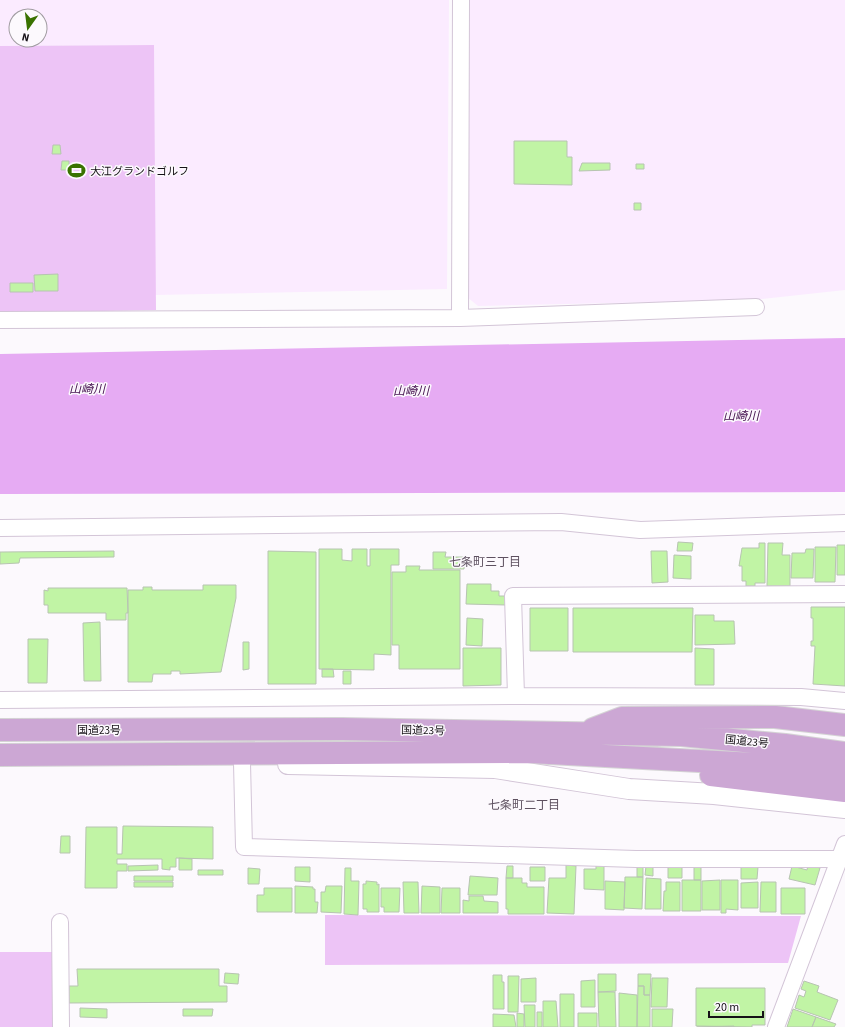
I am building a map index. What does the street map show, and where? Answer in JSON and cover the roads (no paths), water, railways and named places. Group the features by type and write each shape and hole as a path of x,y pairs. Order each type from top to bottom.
{"highway":[{"path":"581,733 622,718 775,717 845,725"},
{"name":"国道23号","path":"0,730 342,729 682,734 845,753"},
{"path":"531,752 845,791"},
{"name":"国道23号","path":"0,755 531,752 772,765 845,774"}],"street":[{"path":"460,318 461,0"},
{"path":"0,320 460,318 756,307"},
{"path":"0,528 561,522 640,530 845,523"},
{"path":"516,696 513,596 845,594"},
{"path":"0,700 516,696 801,697 845,701"},
{"path":"0,762 242,763 495,768 629,789 714,794 845,808"},
{"path":"242,763 244,847 636,859 840,859"},
{"path":"776,1027 845,844"},
{"path":"60,922 61,1027"}],"water":[{"name":"山崎川","path":"845,338 845,492 0,494 0,354"}],"place":[{"name":"大江グランドゴルフ","path":"77,171"}],"district":[{"name":"七条町三丁目","path":"485,562"},
{"name":"七条町二丁目","path":"524,805"}]}
